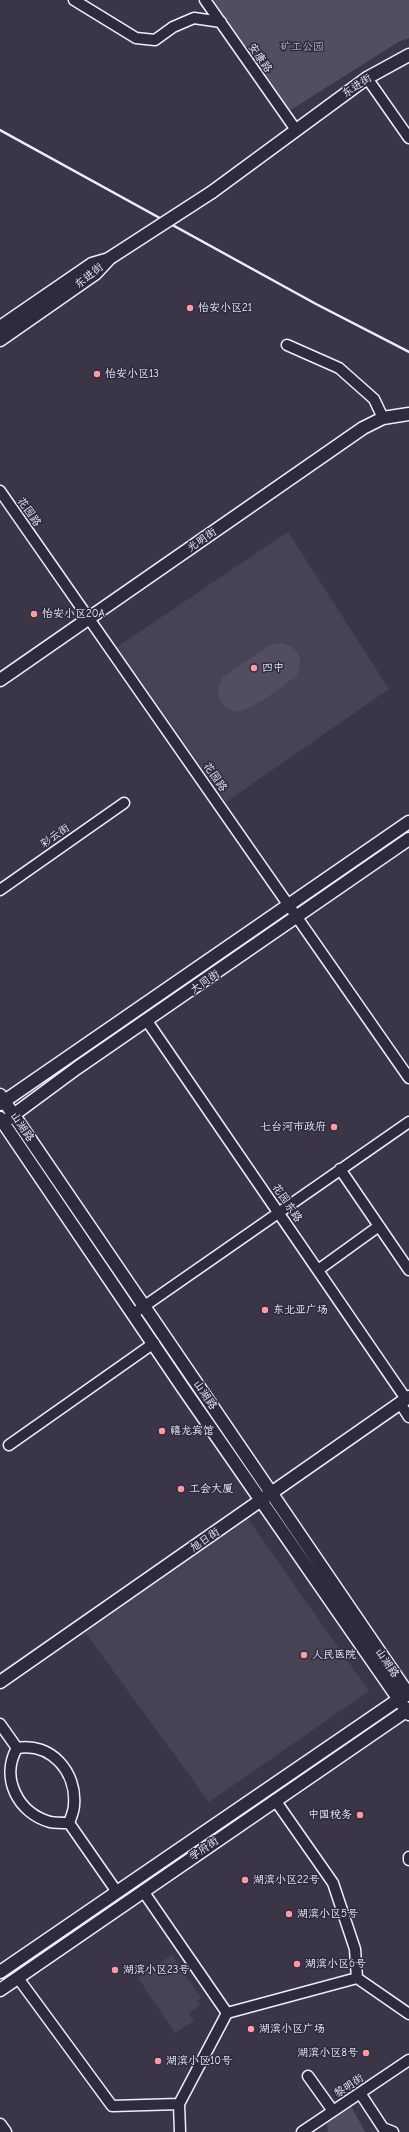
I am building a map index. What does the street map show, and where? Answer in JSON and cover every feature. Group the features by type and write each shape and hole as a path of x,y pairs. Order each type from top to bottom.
{"main road":[{"name":"东进街","path":"0,340 96,273 110,258 212,192 367,78 409,55"},
{"name":"东进街","path":"0,327 92,264 110,258"},
{"name":"光明街","path":"0,680 363,428 383,418 409,414"},
{"name":"大同街","path":"1,1100 409,822"},
{"name":"大同街","path":"1,1121 409,839"},
{"name":"山湖路","path":"1,1100 13,1114 271,1493 405,1696 408,1711"},
{"name":"山湖路","path":"1,1121 261,1500 405,1696"},
{"name":"旭日街","path":"0,1682 405,1400"},
{"name":"学府街","path":"0,1972 405,1696"},
{"name":"学府街","path":"0,1990 275,1800 408,1711"},
{"path":"176,1851 184,1854 184,1863"},
{"path":"0,2125 5,2132"}],"street":[{"path":"74,0 136,38 155,40 173,27 194,18 221,22"},
{"name":"安康路","path":"205,0 296,130"},
{"path":"367,78 409,138"},
{"path":"287,345 339,368 374,399 383,418"},
{"name":"花园路","path":"0,491 409,1078"},
{"name":"彩云街","path":"0,890 124,802"},
{"name":"花园东路","path":"147,1021 318,1270 405,1400 409,1417"},
{"path":"133,1314 409,1122"},
{"path":"340,1169 409,1270"},
{"path":"318,1270 379,1226"},
{"path":"9,1445 154,1343"},
{"path":"0,1724 16,1748"},
{"path":"16,1748 29,1747 45,1752 58,1760 66,1770 74,1795 74,1807 69,1823"},
{"path":"16,1748 12,1760 11,1783 13,1792 20,1802 40,1818 52,1822 69,1823"},
{"path":"275,1800 334,1883 355,1949 357,1978"},
{"path":"69,1823 117,1892"},
{"path":"143,1891 227,2013"},
{"path":"18,1978 112,2106 179,2104"},
{"path":"180,2132 179,2104 227,2013 357,1978 409,2014"},
{"name":"黎明街","path":"302,2132 409,2060"},
{"path":"308,2076 333,2111"},
{"path":"360,2093 383,2128 393,2132"}],"shaded area":[{"name":"四中","path":"288,532 389,689 226,802 117,647"},
{"path":"248,1519 369,1691 209,1802 85,1632"},
{"path":"172,1955 201,1998 197,2001 200,2005 189,2013 194,2021 175,2033 138,1978"}],"green space":[{"name":"矿工公园","path":"213,0 409,0 409,38 400,41 289,111"},
{"path":"279,643 289,646 297,652 300,662 298,673 270,695 245,710 235,711 225,706 219,699 218,692 220,682 224,676 272,644"},
{"path":"350,2104 365,2132 328,2132 327,2122"}],"railway":[{"path":"0,130 316,304 409,352"}],"place":[{"name":"怡安小区21","path":"190,308"},
{"name":"怡安小区13","path":"97,374"},
{"name":"怡安小区20A","path":"34,614"},
{"name":"四中","path":"254,668"},
{"name":"七台河市政府","path":"334,1127"},
{"name":"东北亚广场","path":"265,1310"},
{"name":"禧龙宾馆","path":"162,1431"},
{"name":"工会大厦","path":"181,1489"},
{"name":"人民医院","path":"304,1655"},
{"name":"中国税务","path":"360,1815"},
{"name":"湖滨小区22号","path":"245,1880"},
{"name":"湖滨小区5号","path":"289,1914"},
{"name":"湖滨小区6号","path":"297,1964"},
{"name":"湖滨小区23号","path":"115,1970"},
{"name":"湖滨小区广场","path":"251,2029"},
{"name":"湖滨小区8号","path":"366,2053"},
{"name":"湖滨小区10号","path":"158,2061"}]}
